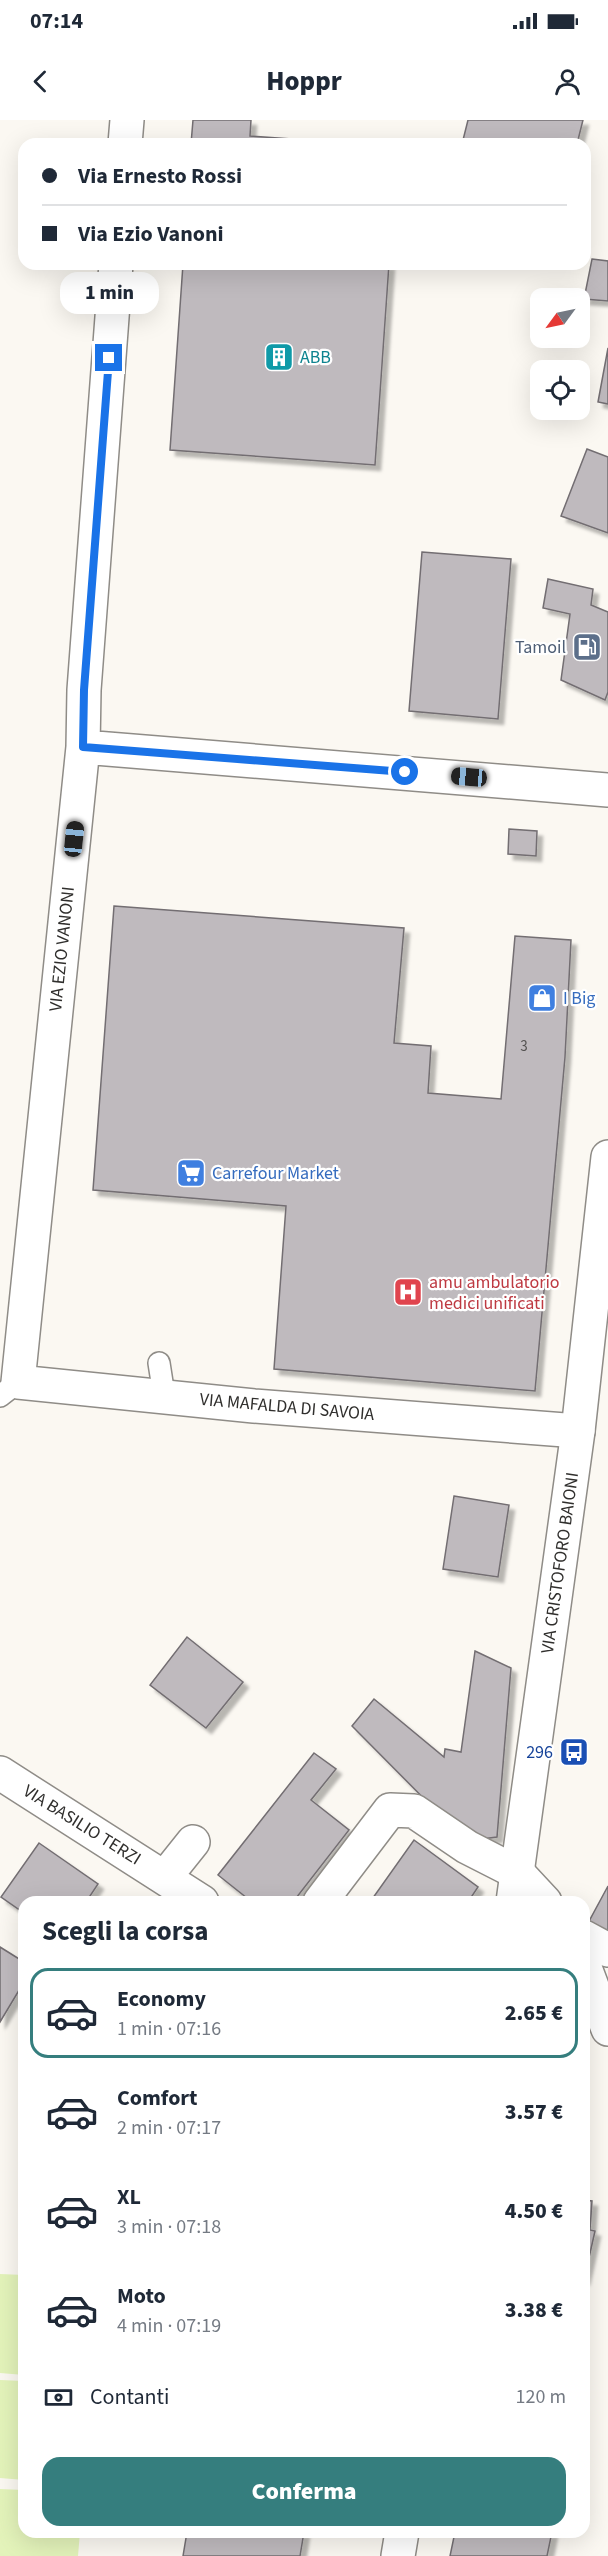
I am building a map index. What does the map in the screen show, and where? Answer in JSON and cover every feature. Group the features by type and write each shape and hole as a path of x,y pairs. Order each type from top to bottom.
{"street":[{"path":"126,138 127,120"},
{"name":"VIA EZIO VANONI","path":"9,1389 83,747 84,690 116,270"},
{"path":"83,747 608,790"},
{"name":"VIA CRISTOFORO BAIONI","path":"516,1887 603,1255 608,1158"},
{"name":"VIA MAFALDA DI SAVOIA","path":"9,1389 164,1395 254,1406 578,1431"},
{"name":"VIA BASILIO TERZI","path":"0,1773 192,1896"},
{"path":"325,1896 390,1810 414,1810 467,1847 516,1887 533,1896"},
{"path":"165,1877 193,1842"},
{"path":"590,1940 608,1950"},
{"path":"590,1981 608,2029"},
{"path":"398,2556 401,2538"}],"lane":[{"path":"159,1363 164,1395"}],"green space":[{"path":"0,2274 18,2275 18,2374 0,2373"},
{"path":"0,2380 18,2381 18,2480 0,2478"},
{"path":"0,2489 18,2490 18,2538 80,2538 78,2556 0,2556"}],"building":[{"path":"193,120 251,120 250,136 278,138 192,138"},
{"path":"468,120 583,120 578,138 464,138"},
{"path":"592,259 608,261 608,301 590,300 590,288 586,288"},
{"name":"ABB","path":"183,270 389,270 375,465 170,450"},
{"path":"608,348 608,404 598,402"},
{"path":"587,449 608,457 608,533 561,516"},
{"path":"422,552 511,559 498,719 409,711"},
{"name":"Tamoil","path":"548,579 593,589 591,605 608,612 608,692 605,700 561,680 570,614 543,608"},
{"path":"509,829 537,831 536,856 508,854"},
{"path":"114,906 404,928 394,1043 431,1046 428,1093 501,1099 515,936 571,940 565,1057 535,1391 274,1369 286,1206 93,1190"},
{"path":"454,1496 509,1505 498,1577 443,1569"},
{"path":"187,1637 243,1682 206,1728 150,1685"},
{"path":"475,1651 511,1668 497,1837 466,1841 352,1726 374,1699 444,1757 445,1749 461,1752"},
{"path":"314,1753 336,1769 311,1800 349,1830 298,1896 244,1896 218,1875"},
{"path":"414,1840 478,1887 472,1896 374,1896"},
{"path":"39,1843 98,1884 90,1896 18,1896 18,1909 1,1897"},
{"path":"608,1886 608,1936 590,1927 590,1919"},
{"path":"0,1947 18,1958 18,1992 0,2022"},
{"path":"590,2201 592,2201 590,2230"},
{"path":"590,2230 595,2231 590,2253"},
{"path":"186,2538 303,2538 300,2556 183,2556"},
{"path":"454,2538 551,2538 547,2556 450,2556"}],"place":[{"name":"ABB","path":"279,357"},
{"name":"Tamoil","path":"587,647"},
{"name":"I Big","path":"542,998"},
{"name":"Carrefour Market","path":"191,1173"},
{"name":"amu ambulatorio medici unificati","path":"408,1292"},
{"name":"296","path":"574,1752"}],"route":[{"path":"109,358 84,690 83,747 405,772"}]}
